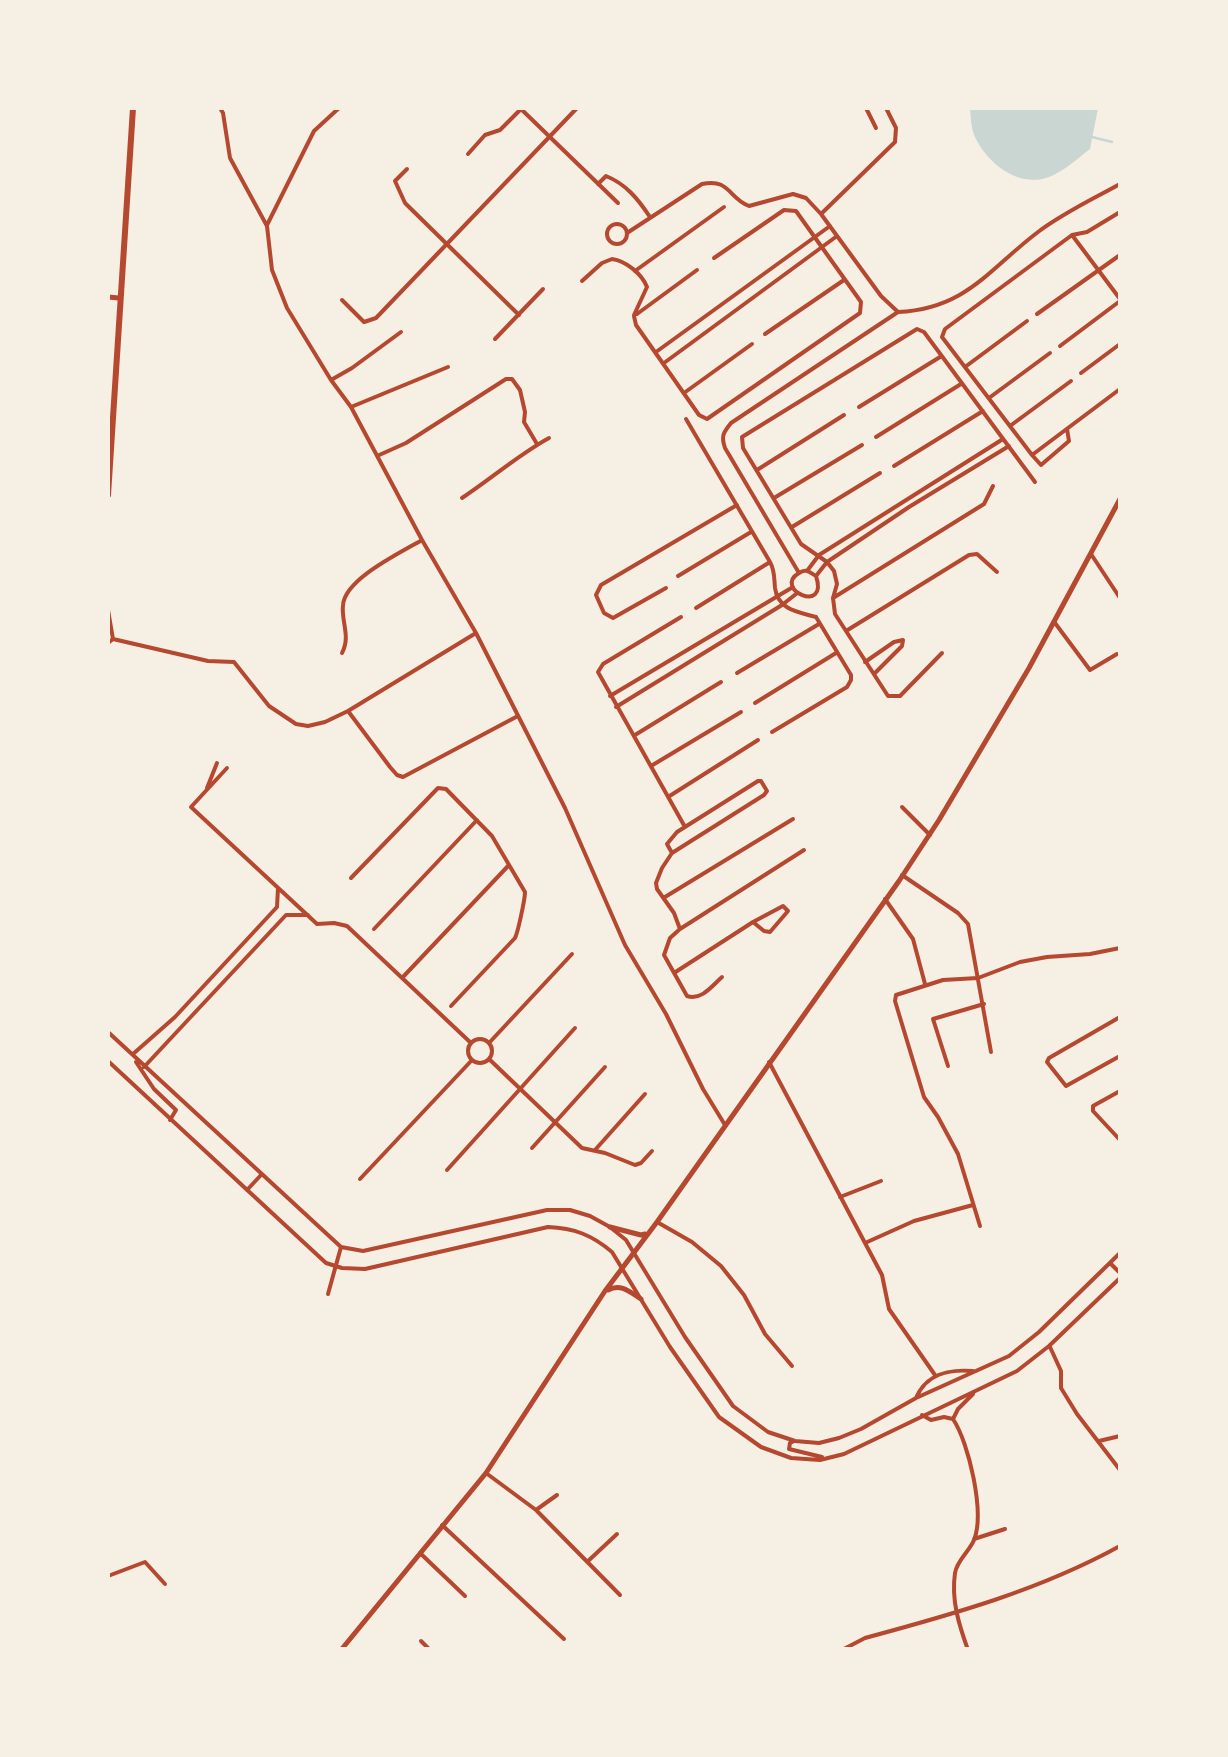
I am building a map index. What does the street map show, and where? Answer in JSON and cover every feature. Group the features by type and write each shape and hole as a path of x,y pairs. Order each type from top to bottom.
{"main road":[{"path":"108,495 133,108"}],"street":[{"path":"220,108 230,158 267,226 272,270 287,308 351,407 476,633 565,808 625,945 724,1125"},
{"path":"332,108 332,116"},
{"path":"267,226 314,131 340,108"},
{"path":"468,154 485,135 500,130 522,108 618,203"},
{"path":"342,300 364,322 376,318 577,108"},
{"path":"866,108 876,128"},
{"path":"821,214 895,142 896,128 886,108"},
{"path":"407,169 395,181 405,203 519,314"},
{"path":"598,184 606,176 617,180 650,217"},
{"path":"627,233 620,224 613,224 606,234 614,244 625,240 627,233 702,184 714,182 726,187 749,206 800,194 821,214 898,312"},
{"path":"799,573 725,448 723,433 898,312 933,308 956,299 1053,221 1120,184"},
{"path":"635,272 724,207"},
{"path":"582,282 612,259 645,282 647,288 634,316 636,325 684,393 704,418 710,418 860,313 861,302 802,216 790,209 714,258"},
{"path":"1067,428 1069,440 1040,466 942,337 943,332 1072,235 1087,232 1120,212"},
{"path":"656,352 830,226"},
{"path":"1060,346 1120,300 1072,235"},
{"path":"664,363 836,236"},
{"path":"1037,314 1120,255"},
{"path":"634,316 696,270"},
{"path":"995,270 1000,275"},
{"path":"765,334 845,279"},
{"path":"496,340 543,289"},
{"path":"108,297 119,298"},
{"path":"965,367 1027,321"},
{"path":"942,653 897,698 888,696 832,608 836,577 827,562 801,544 743,448 744,434 917,329 924,332 1034,482"},
{"path":"331,380 400,332"},
{"path":"684,393 752,344"},
{"path":"1081,374 1120,344"},
{"path":"989,398 1050,353"},
{"path":"859,406 941,356"},
{"path":"351,407 448,368"},
{"path":"377,456 406,443 506,378 512,379 520,390 524,422 537,444"},
{"path":"1010,426 1071,381"},
{"path":"876,437 962,384"},
{"path":"1032,455 1120,389"},
{"path":"894,466 983,411"},
{"path":"757,470 844,415"},
{"path":"686,419 770,562 777,597 795,611 816,617 852,675 849,684 772,732"},
{"path":"462,498 548,438"},
{"path":"610,696 777,597 792,587 799,573 808,571 819,556 1003,439"},
{"path":"774,498 862,445"},
{"path":"816,576 827,562 1008,446"},
{"path":"792,527 880,474"},
{"path":"832,598 984,504 993,486"},
{"path":"341,1650 486,1473 604,1291 658,1222 930,835 1030,668 1120,499"},
{"path":"666,588 613,618 604,614 596,595 602,586 736,504"},
{"path":"678,576 752,531"},
{"path":"342,653 346,636 342,609 351,588 422,540"},
{"path":"846,631 969,554 977,554 997,572"},
{"path":"1091,554 1120,598"},
{"path":"696,608 770,562"},
{"path":"792,587 803,598 817,591 816,576 808,571"},
{"path":"616,707 796,594"},
{"path":"108,610 114,638"},
{"path":"681,617 599,668 598,676 685,826"},
{"path":"1054,622 1090,670 1117,654"},
{"path":"737,673 820,623"},
{"path":"114,638 208,661 234,662 268,706 296,724 308,726 348,711 476,633"},
{"path":"108,644 114,638"},
{"path":"864,662 903,640 902,646 873,675"},
{"path":"755,703 837,652"},
{"path":"634,736 720,682"},
{"path":"348,711 403,778 517,716"},
{"path":"652,766 741,712"},
{"path":"668,797 758,740"},
{"path":"205,792 217,763"},
{"path":"227,768 191,807 318,924 347,926 471,1042"},
{"path":"672,853 668,842 685,826 761,781 766,789 764,795 672,853 662,868 656,883 680,929"},
{"path":"352,878 438,788 446,789 492,836 525,892 519,930 452,1006"},
{"path":"902,807 930,835"},
{"path":"664,898 793,819"},
{"path":"374,929 477,820"},
{"path":"722,977 699,996 687,996 664,952 670,938 804,850"},
{"path":"402,978 509,865"},
{"path":"902,875 964,919 992,1052"},
{"path":"132,1056 175,1017 277,907 278,888"},
{"path":"885,899 914,939 925,985"},
{"path":"277,907 286,915 308,915"},
{"path":"674,973 753,922 780,907 788,912 770,932 764,932 753,922"},
{"path":"144,1067 286,915"},
{"path":"980,1226 958,1154 924,1097 895,998 899,993 943,980 978,978 1047,956 1120,948"},
{"path":"489,1042 572,954"},
{"path":"948,1066 933,1019 984,1004"},
{"path":"1120,1017 1047,1062 1066,1086 1120,1056"},
{"path":"447,1170 576,1028"},
{"path":"157,1031 168,1043"},
{"path":"108,1032 341,1247 363,1251 546,1210 570,1210 610,1227 626,1240 733,1406 768,1432 795,1441 818,1443 839,1438 1009,1356 1120,1253"},
{"path":"471,1042 489,1042 492,1048 488,1060 472,1060 468,1055 471,1042"},
{"path":"132,1056 154,1089 176,1110 170,1120"},
{"path":"360,1179 472,1060"},
{"path":"488,1060 582,1148 636,1165 652,1151"},
{"path":"108,1061 326,1263 365,1268 548,1227 584,1232 600,1241 612,1252 670,1347 719,1417 761,1448 791,1458 826,1459 868,1445 1017,1371 1049,1346 1120,1276 1110,1263"},
{"path":"769,1062 885,1280 890,1309 935,1374"},
{"path":"532,1148 605,1068"},
{"path":"1120,1091 1093,1106 1093,1111 1120,1140"},
{"path":"594,1151 645,1094"},
{"path":"1114,1132 1120,1128"},
{"path":"246,1190 261,1175"},
{"path":"840,1198 881,1181"},
{"path":"865,1243 914,1221 973,1205"},
{"path":"658,1222 692,1242 721,1266 744,1295 764,1334 792,1366"},
{"path":"610,1227 641,1236 648,1233"},
{"path":"328,1294 341,1247"},
{"path":"604,1291 622,1288 641,1299"},
{"path":"1049,1346 1061,1371 1061,1388 1120,1470"},
{"path":"916,1398 922,1385 935,1374 954,1369 974,1372"},
{"path":"953,1419 976,1390"},
{"path":"922,1415 931,1420 944,1416 953,1419 972,1461 977,1519 974,1539 955,1570 955,1613 968,1650"},
{"path":"1098,1441 1120,1436"},
{"path":"795,1441 789,1449 826,1459"},
{"path":"486,1473 536,1510 620,1595"},
{"path":"536,1510 558,1495"},
{"path":"442,1525 564,1638"},
{"path":"974,1539 1005,1530"},
{"path":"587,1562 617,1534"},
{"path":"842,1650 866,1638 1033,1588 1120,1546"},
{"path":"420,1553 464,1596"},
{"path":"108,1576 145,1562 165,1584"},
{"path":"420,1640 430,1650"}],"shaded area":[{"path":"970,108 1098,108 1090,149 1060,172 1038,180 1006,172 989,157 974,135"}],"waterway":[{"path":"1092,137 1112,142"}]}
